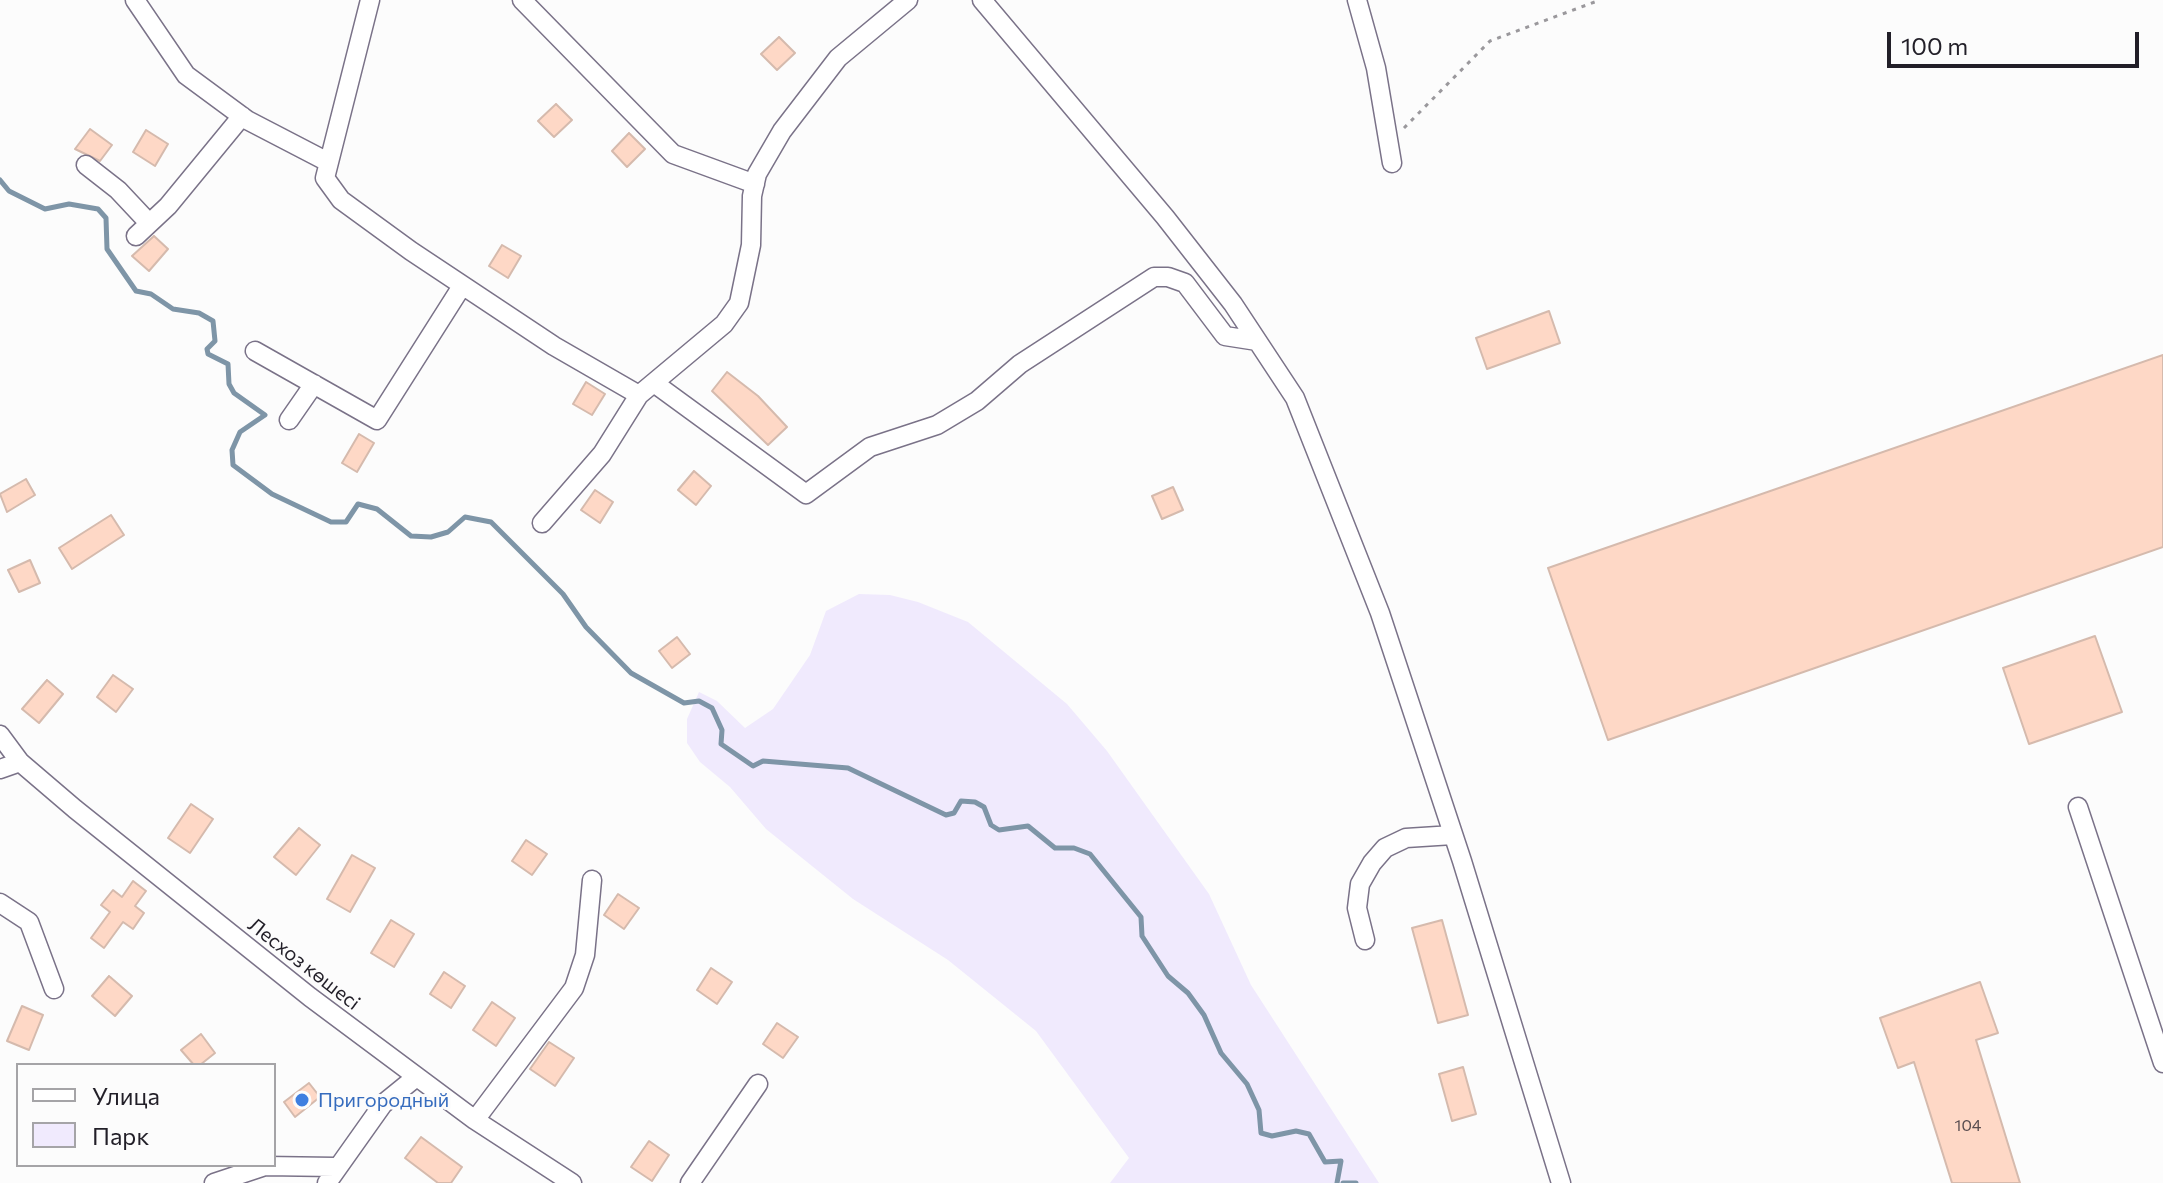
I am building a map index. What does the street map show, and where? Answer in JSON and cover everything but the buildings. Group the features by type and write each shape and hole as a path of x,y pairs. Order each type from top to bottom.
{"street":[{"path":"135,0 186,75 242,116 326,161"},
{"path":"370,0 326,161 325,178 341,200 462,286 646,389 806,494 870,447 937,425 977,401 1020,364 1154,277 1168,277 1185,283 1225,336 1257,341"},
{"path":"522,0 673,154 755,184"},
{"path":"542,523 602,454 646,389 724,324 739,303 751,245 755,184 782,131 838,58 908,0"},
{"path":"982,0 1165,217 1295,398 1340,504 1380,613 1561,1183"},
{"path":"1357,0 1376,68 1392,163"},
{"path":"86,165 118,190 143,230 242,116"},
{"path":"255,351 377,420 462,286"},
{"path":"289,420 314,384"},
{"name":"Лесхоз көшесі","path":"0,735 20,762 216,922 415,1078 572,1183"},
{"path":"0,769 20,762"},
{"path":"2078,807 2163,1063"},
{"path":"1365,940 1357,908 1360,884 1372,863 1385,848 1406,838 1453,835"},
{"path":"475,1120 574,988 585,955 592,880"},
{"path":"0,903 29,922 54,989"},
{"path":"272,1167 331,1175 383,1104 415,1078"},
{"path":"690,1183 758,1084"},
{"path":"214,1183 262,1167"}],"path":[{"path":"1389,141 1490,41 1600,0"}],"green space":[{"path":"859,594 890,595 918,602 968,622 1067,704 1107,751 1209,894 1251,985 1379,1183 1110,1183 1129,1158 1036,1031 948,960 853,899 766,829 730,787 700,762 687,743 687,719 699,692 717,701 745,728 773,709 810,655 826,611"}],"waterway":[{"path":"0,180 9,191 45,209 69,204 98,209 106,218 107,249 136,291 151,294 173,309 199,313 213,321 215,341 207,349 208,354 228,364 229,384 234,393 265,415 240,432 232,450 233,465 272,494 331,522 346,522 358,504 377,509 411,536 431,537 448,532 465,517 491,522 563,594 586,627 631,673 684,703 699,701 712,708 722,730 721,744 753,766 763,761 848,768 946,815 954,813 961,801 975,802 984,807 991,825 999,830 1028,826 1055,848 1074,848 1090,854 1141,917 1142,936 1168,976 1188,993 1204,1015 1221,1053 1247,1084 1259,1110 1261,1133 1272,1136 1296,1131 1309,1134 1325,1162 1341,1161 1337,1183"},
{"path":"1343,1183 1356,1183"}],"place":[{"name":"Пригородный","path":"302,1100"}]}
